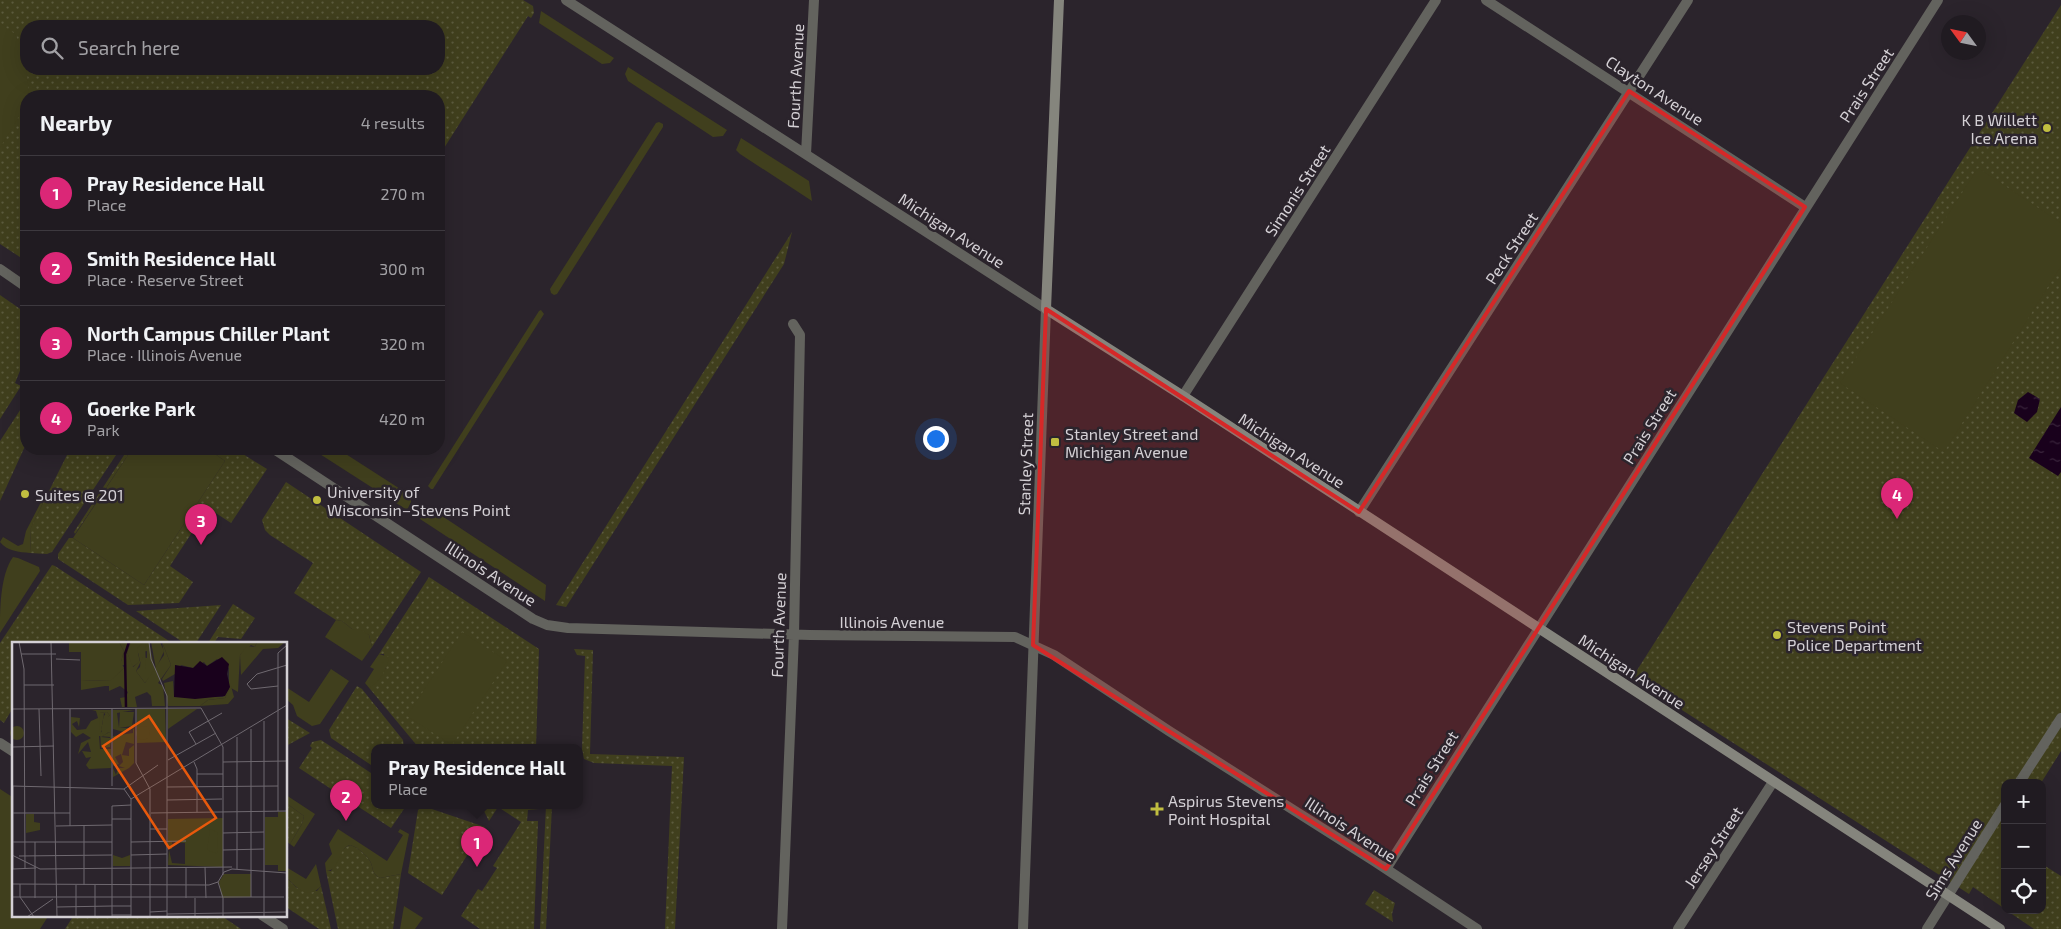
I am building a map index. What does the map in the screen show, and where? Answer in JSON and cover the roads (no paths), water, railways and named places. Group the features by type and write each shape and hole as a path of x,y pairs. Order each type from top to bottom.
{"street":[{"name":"Michigan Avenue","path":"566,0 1183,396 2000,929"},
{"name":"Fourth Avenue","path":"806,154 814,0"},
{"name":"Stanley Street","path":"1023,929 1046,309 1060,0"},
{"name":"Simonis Street","path":"1183,396 1436,0"},
{"name":"Clayton Avenue","path":"1486,0 1630,91 1806,208"},
{"name":"Peck Street","path":"1359,512 1688,0"},
{"name":"Prais Street","path":"1386,869 1938,0"},
{"path":"0,269 20,283"},
{"name":"Fourth Avenue","path":"782,929 794,635 800,334 793,324"},
{"name":"Illinois Avenue","path":"283,455 525,613 547,625 568,628 794,635 1014,637 1054,655 1477,929"},
{"path":"2022,779 2061,718"},
{"path":"0,743 12,751"},
{"name":"Jersey Street","path":"1678,929 1774,782"},
{"name":"Sims Avenue","path":"1927,929 2001,811"},
{"path":"264,916 283,929"}],"water":[{"path":"2028,392 2040,399 2037,412 2027,422 2014,413 2018,400"},
{"path":"2061,407 2061,472 2058,476 2029,458"}],"place":[{"name":"K B Willett Ice Arena","path":"2047,128"},
{"name":"Stanley Street and Michigan Avenue","path":"1055,442"},
{"name":"Suites @ 201","path":"25,494"},
{"name":"University of Wisconsin–Stevens Point","path":"317,500"},
{"name":"Goerke Park","path":"1897,519"},
{"name":"North Campus Chiller Plant","path":"201,545"},
{"name":"Stevens Point Police Department","path":"1777,635"},
{"name":"Aspirus Stevens Point Hospital","path":"1157,809"},
{"name":"Smith Residence Hall","path":"346,821"},
{"name":"Pray Residence Hall","path":"477,867"}]}
